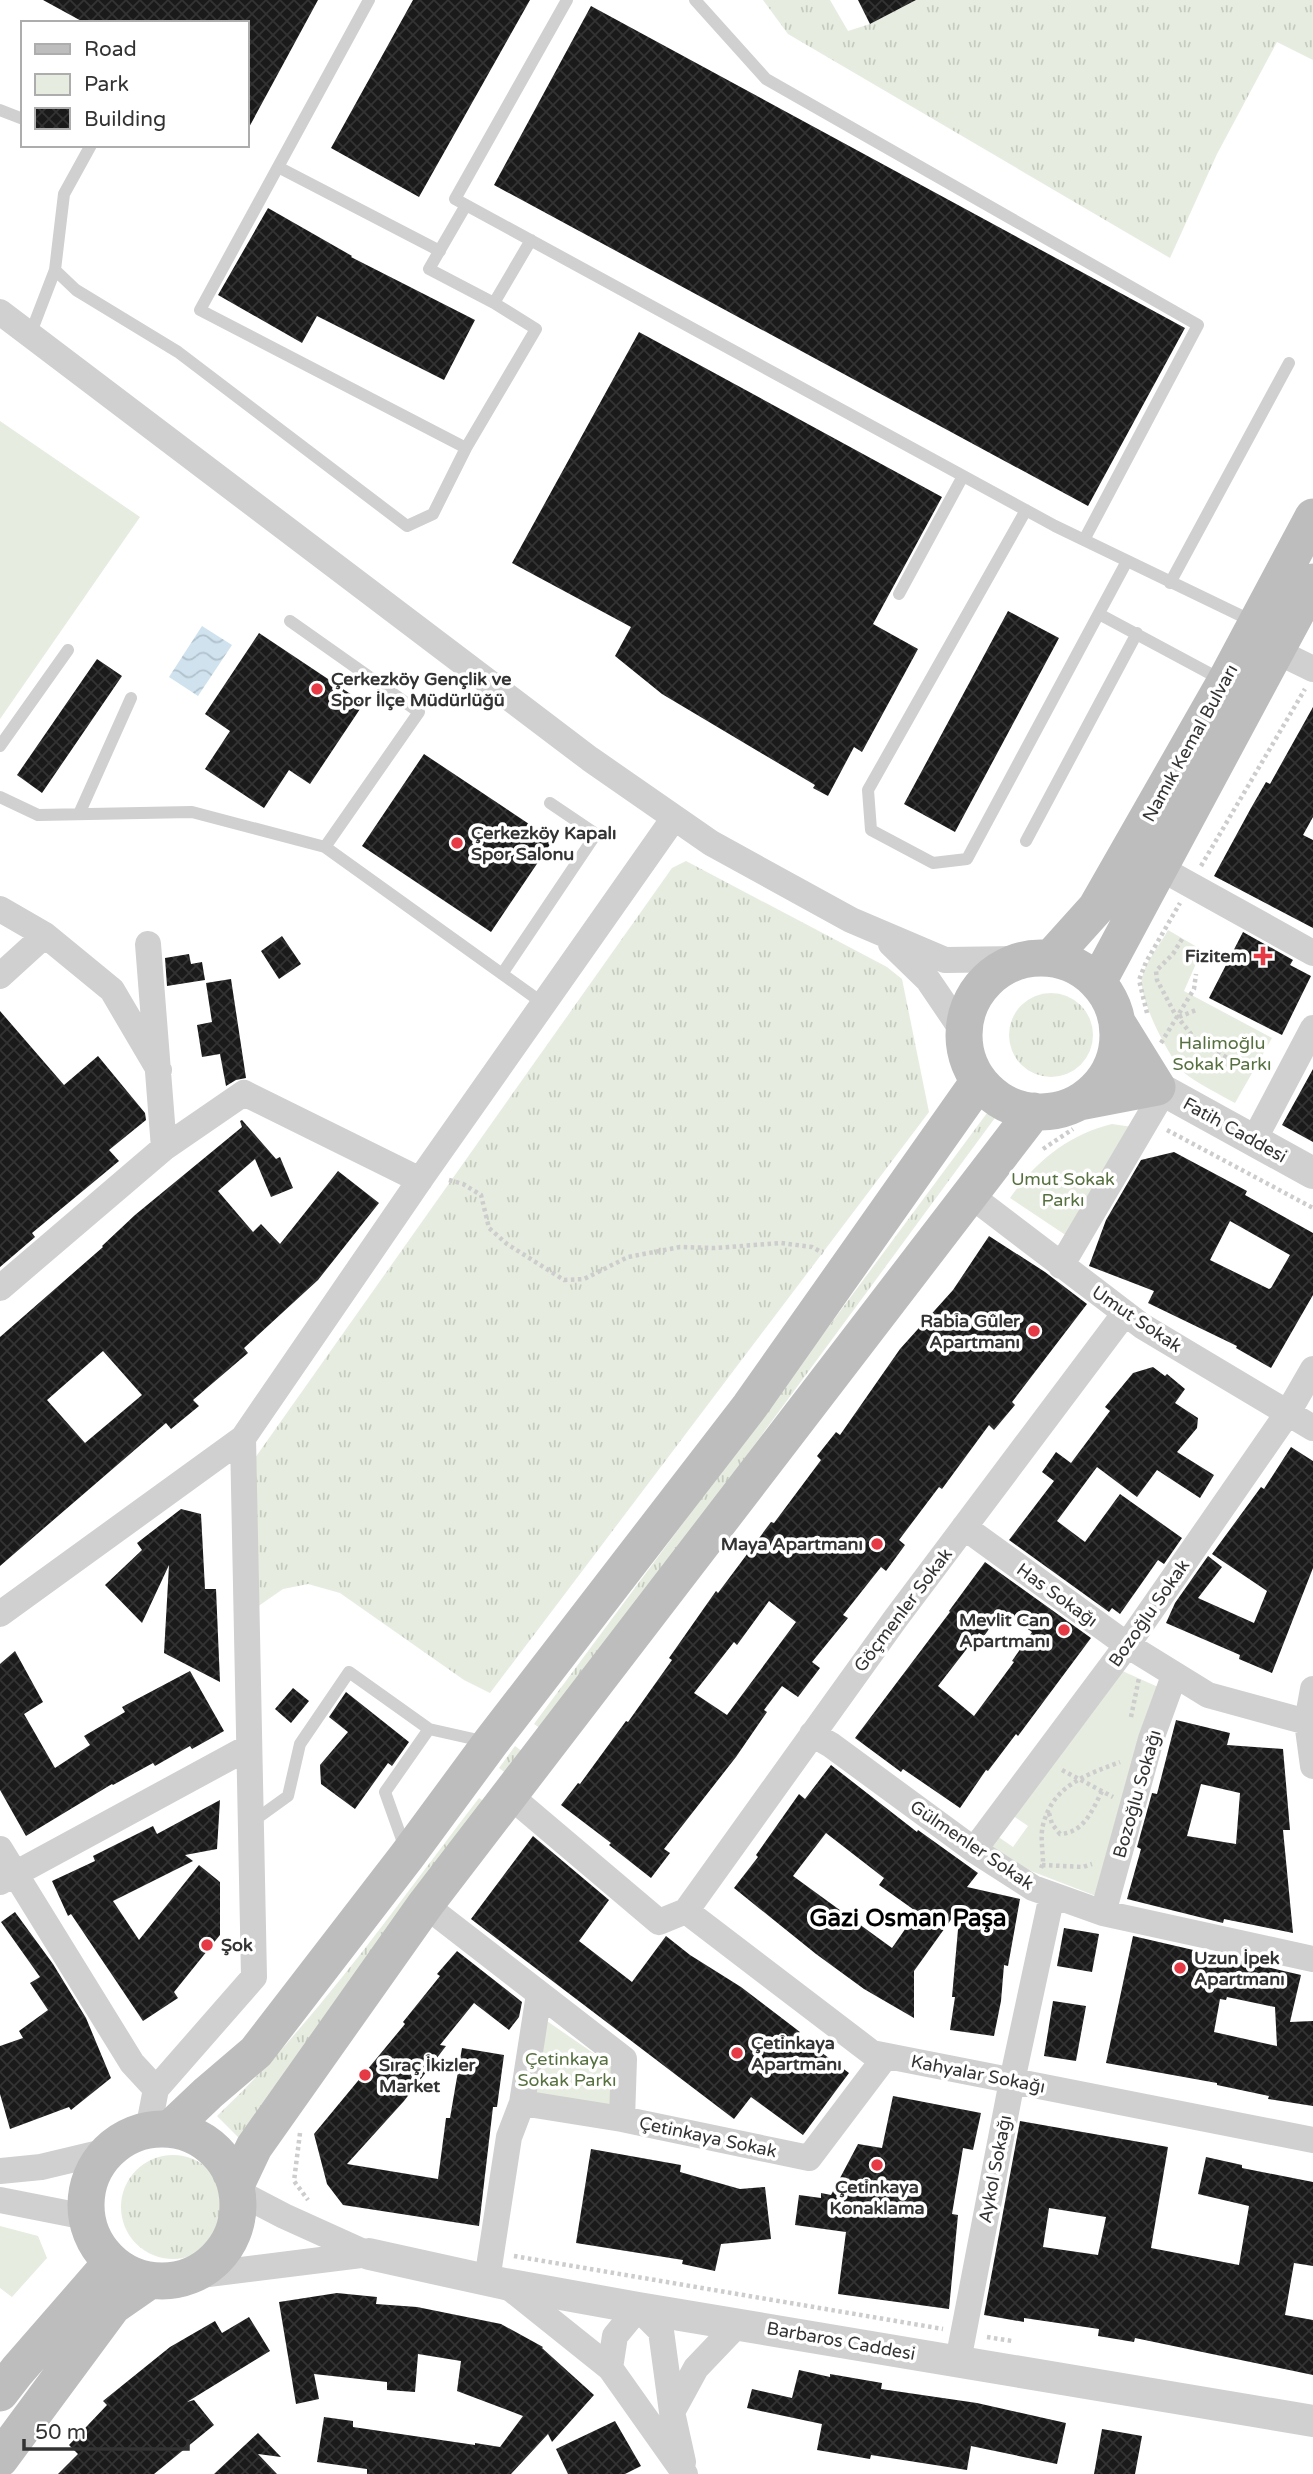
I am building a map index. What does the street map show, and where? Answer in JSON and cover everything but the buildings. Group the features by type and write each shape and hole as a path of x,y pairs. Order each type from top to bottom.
{"main road":[{"name":"Namık Kemal Bulvarı","path":"1098,982 1175,877 1313,517"},
{"name":"Namık Kemal Bulvarı","path":"1038,959 1096,908 1225,682 1313,582"},
{"path":"1038,959 1077,966 1098,982 1111,1001 1133,1020 1159,1088 1080,1113 1034,1111 1011,1106 979,1081 968,1058 964,1033 969,1008 982,985 1001,969 1038,959"},
{"path":"1080,1113 1111,1069 1118,1047 1133,1020"},
{"path":"159,2130 256,2052 750,1406 979,1081"},
{"path":"237,2188 254,2147 425,1905 1034,1111"},
{"path":"490,1744 544,1748"},
{"path":"490,1744 509,1795"},
{"path":"159,2130 192,2135 214,2149 230,2168 237,2188 238,2217 230,2242 214,2262 193,2276 172,2281 149,2281 129,2274 111,2263 95,2242 86,2217 87,2190 95,2169 108,2151 127,2138 159,2130"},
{"path":"6,2375 111,2263"},
{"path":"0,2459 113,2306 149,2281"}],"street":[{"path":"0,312 590,759 711,843 880,933 945,960 1038,959"},
{"path":"1266,637 1310,677"},
{"path":"0,1614 243,1438 674,818"},
{"path":"1175,877 1313,953"},
{"path":"0,909 45,935 112,990 159,1070"},
{"path":"880,933 928,980 964,1033"},
{"path":"0,976 45,935"},
{"path":"148,944 164,1148"},
{"path":"1254,1140 1312,1031"},
{"path":"1061,1266 1159,1088"},
{"name":"Fatih Caddesi","path":"1159,1088 1313,1173"},
{"path":"0,1288 164,1148 244,1093 422,1177"},
{"name":"Umut Sokak","path":"970,1195 1142,1326 1313,1428"},
{"name":"Göçmenler Sokak","path":"686,1911 812,1734 1125,1313"},
{"name":"Bozoğlu Sokak","path":"974,1850 1042,1761 1135,1651 1313,1369"},
{"path":"156,2090 254,1977 243,1438"},
{"name":"Has Sokağı","path":"964,1527 1135,1651 1208,1695 1307,1722"},
{"name":"Bozoğlu Sokağı","path":"1103,1913 1151,1739 1174,1675"},
{"path":"1313,1689 1307,1722 1313,1766"},
{"name":"Gülmenler Sokak","path":"812,1734 831,1745 974,1850 1103,1913 1313,1959"},
{"path":"7,1878 249,1747"},
{"path":"509,1795 659,1922 686,1911"},
{"path":"0,1849 7,1878 132,2063 156,2090 159,2130"},
{"name":"Aykol Sokağı","path":"961,2347 1012,2081 1042,1883"},
{"name":"Çetinkaya Sokak","path":"425,1905 624,2059 622,2119 808,2158 886,2056"},
{"name":"Kahyalar Sokağı","path":"686,1911 872,2053 1313,2140"},
{"path":"539,1993 522,2103 509,2137 494,2272 610,2368 685,2474"},
{"path":"522,2103 622,2119"},
{"path":"0,2171 41,2167 108,2151"},
{"path":"237,2188 284,2216 369,2254"},
{"path":"0,2200 86,2217"},
{"path":"193,2276 369,2254"},
{"name":"Barbaros Caddesi","path":"369,2254 494,2272 638,2308 738,2323 961,2347 1313,2421"},
{"path":"610,2368 615,2336 638,2308 661,2331 672,2412 685,2474"},
{"path":"672,2412 696,2368 738,2323"}],"lane":[{"path":"369,0 200,310 466,448"},
{"path":"567,0 455,199 963,476 1170,583 1266,637"},
{"path":"695,0 766,79 1198,325 1084,540"},
{"path":"0,110 21,118"},
{"path":"30,335 55,270 64,194 90,147"},
{"path":"278,167 440,251"},
{"path":"55,270 76,290 178,352 407,526 433,514 466,448 536,329 494,303 429,269 466,205"},
{"path":"494,303 531,240"},
{"path":"1170,583 1289,363"},
{"path":"899,594 963,476"},
{"path":"1026,510 868,790 871,830 933,863 967,859 1127,561"},
{"path":"1099,614 1225,682"},
{"path":"290,621 419,712 325,847"},
{"path":"1026,841 1137,633"},
{"path":"0,746 68,650"},
{"path":"79,814 131,698"},
{"path":"0,797 37,815 192,812 325,847 544,1004"},
{"path":"502,974 596,834 550,803"},
{"path":"251,1823 288,1796 300,1744 349,1672 429,1729 490,1744"},
{"path":"407,1856 385,1792 429,1729"}],"path":[{"path":"1133,1020 1139,980 1175,877 1310,677"},
{"path":"1182,939 1173,954 1156,971 1157,980 1178,1017 1195,1038 1252,1073"},
{"path":"1161,1044 1194,989 1196,974"},
{"path":"1178,1017 1196,1010"},
{"path":"1156,1034 1161,1044 1159,1088 1313,1208"},
{"path":"1042,1150 1060,1136 1080,1113"},
{"path":"422,1177 463,1184 481,1195 489,1228 507,1244 564,1280 584,1279 628,1256 680,1247 715,1248 781,1243 812,1247 830,1257"},
{"path":"1135,1651 1130,1722 1151,1739"},
{"path":"1042,1761 1133,1807"},
{"path":"1092,1864 1042,1883 1043,1825 1058,1793 1079,1778 1122,1761"},
{"path":"1049,1812 1052,1824 1060,1834 1071,1833 1086,1821 1102,1791"},
{"path":"300,2132 294,2182 314,2208"},
{"path":"494,2272 961,2347 1017,2342"}],"green space":[{"path":"763,0 830,0 848,31 870,24 916,0 1313,0 1313,60 1277,42 1217,154 1170,258 788,34"},
{"path":"0,421 140,517 0,719"},
{"path":"686,861 887,967 902,979 929,1112 490,1693 464,1680 340,1593 308,1584 283,1589 257,1607 255,1458 672,868"},
{"name":"Halimoğlu Sokak Parkı","path":"1168,930 1202,950 1184,991 1272,1038 1235,1103 1199,1083 1180,1068 1150,1014 1142,978 1149,960"},
{"path":"1051,993 1067,996 1081,1005 1090,1019 1093,1035 1090,1051 1081,1065 1067,1074 1051,1077 1035,1074 1021,1065 1012,1051 1009,1035 1012,1019 1021,1005 1035,996"},
{"path":"993,1105 1000,1111 544,1731 534,1724"},
{"name":"Umut Sokak Parkı","path":"1112,1124 1139,1128 1073,1240 1010,1198 1030,1173 1054,1151 1081,1135"},
{"path":"1118,1669 1158,1687 1096,1896 1010,1863 988,1849 997,1836 1013,1847 1028,1826 1012,1815"},
{"path":"515,1746 523,1752 507,1774 499,1768"},
{"path":"479,1798 488,1804 246,2145 217,2116 254,2080 322,2002"},
{"name":"Çetinkaya Sokak Parkı","path":"544,2019 612,2066 612,2100 608,2108 533,2093"},
{"path":"173,2155 193,2159 210,2170 221,2187 225,2207 221,2227 210,2244 193,2255 173,2259 153,2255 136,2244 125,2227 121,2207 125,2187 136,2170 153,2159"},
{"path":"0,2226 38,2236 47,2258 12,2297 0,2288"}],"water":[{"path":"202,626 232,645 198,696 169,677"}],"place":[{"name":"Çerkezköy Gençlik ve Spor İlçe Müdürlüğü","path":"317,689"},
{"name":"Çerkezköy Kapalı Spor Salonu","path":"457,843"},
{"name":"Fizitem","path":"1263,956"},
{"name":"Rabia Güler Apartmanı","path":"1034,1331"},
{"name":"Maya Apartmanı","path":"877,1544"},
{"name":"Mevlit Can Apartmanı","path":"1064,1630"},
{"name":"Şok","path":"207,1945"},
{"name":"Uzun İpek Apartmanı","path":"1180,1968"},
{"name":"Çetinkaya Apartmanı","path":"737,2053"},
{"name":"Sıraç İkizler Market","path":"365,2075"},
{"name":"Çetinkaya Konaklama","path":"877,2165"}],"district":[{"name":"Gazi Osman Paşa","path":"908,1918"}]}
